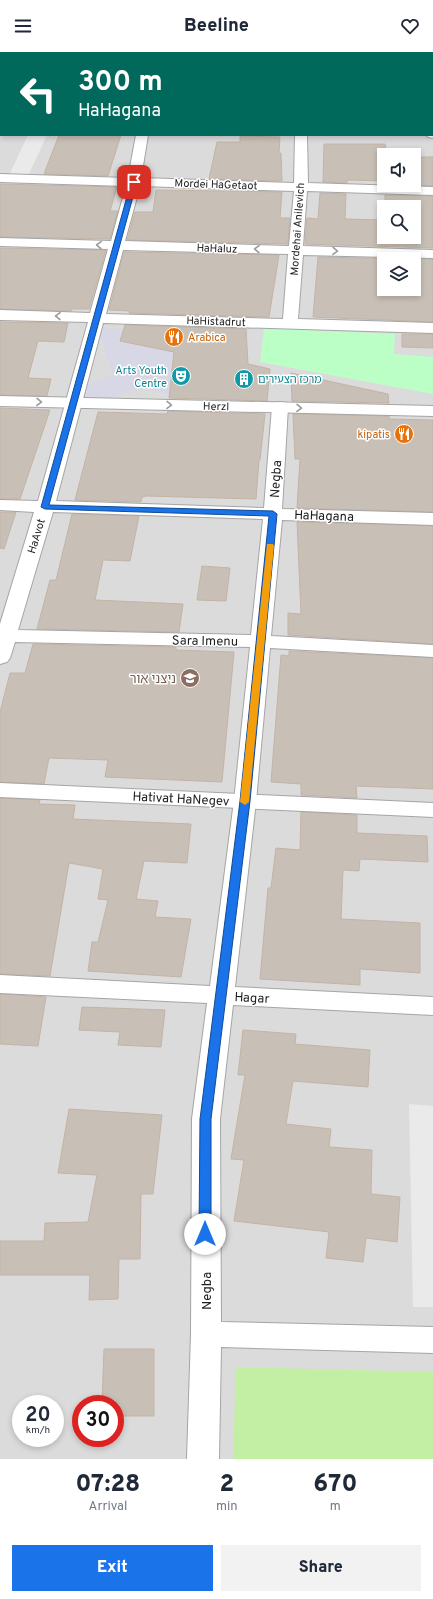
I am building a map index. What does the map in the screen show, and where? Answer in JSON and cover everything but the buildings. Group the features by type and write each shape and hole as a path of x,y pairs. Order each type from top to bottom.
{"street":[{"name":"HaAvot","path":"0,658 3,636 45,507 117,245 134,182 142,136"},
{"name":"Mordehai Anilevich","path":"290,324 301,187 301,136"},
{"name":"Mordei HaGetaot","path":"0,178 433,191"},
{"name":"HaHaluz","path":"0,242 433,254"},
{"name":"HaHistadrut","path":"0,315 433,328"},
{"name":"Herzl","path":"0,400 433,411"},
{"name":"Negba","path":"203,1459 206,1334 206,1119 245,801 273,514 280,407"},
{"name":"HaHagana","path":"0,505 433,519"},
{"name":"Sara Imenu","path":"3,636 261,641 433,650"},
{"name":"Hativat HaNegev","path":"0,790 433,810"},
{"name":"Hagar","path":"0,984 433,1006"},
{"path":"206,1334 433,1340"}],"shaded area":[{"path":"0,136 433,136 433,1459 0,1459"},
{"path":"28,136 47,136 28,176 9,175"},
{"path":"97,327 124,330 120,341 174,352 169,394 142,386 101,403 73,403 77,388 113,375"},
{"path":"409,1104 433,1106 433,1307 413,1307"}],"green space":[{"path":"264,328 395,334 394,354 433,357 433,394 260,362"},
{"path":"236,1367 433,1372 433,1459 233,1459"}],"slow traffic":[{"path":"245,802 270,546"}],"place":[{"name":"Arabica","path":"174,337"},
{"name":"Arts Youth Centre","path":"181,376"},
{"name":"מרכז הצעירים","path":"244,379"},
{"name":"kipatis","path":"404,434"},
{"name":"ניצני אור","path":"190,678"}],"route":[{"path":"134,182 45,507 273,514 245,801 206,1119 205,1234"}]}
